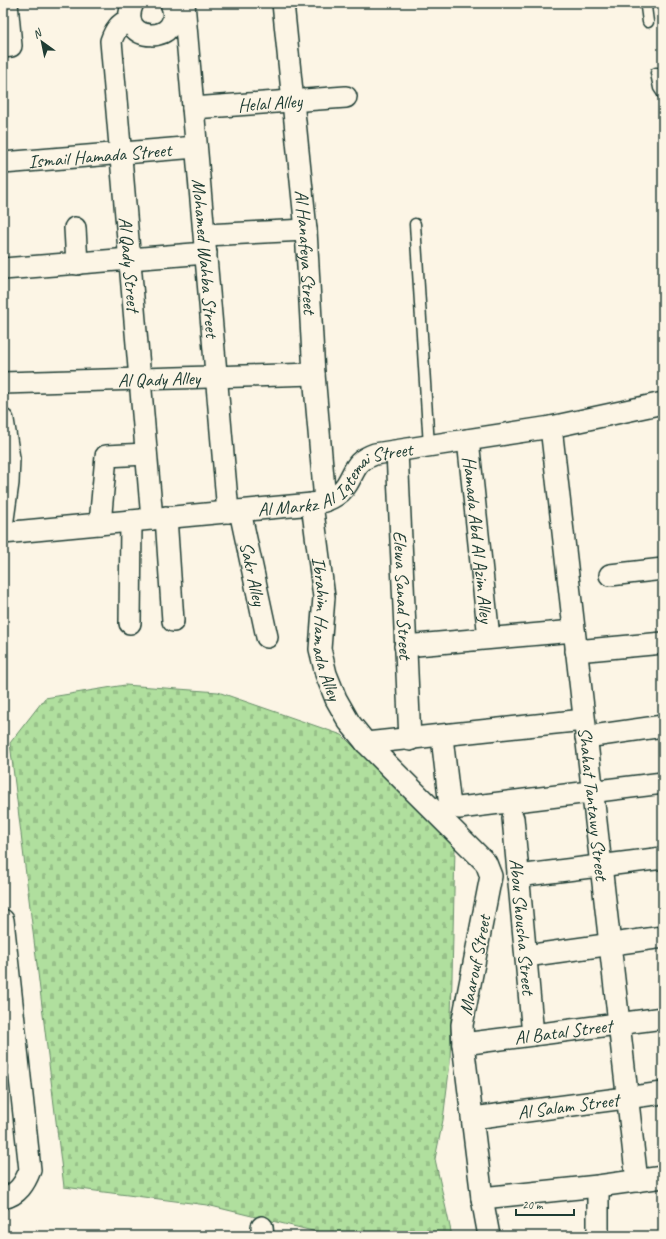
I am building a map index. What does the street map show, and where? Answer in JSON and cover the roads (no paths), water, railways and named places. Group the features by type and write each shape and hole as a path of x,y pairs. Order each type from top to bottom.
{"street":[{"path":"7,3 7,47"},
{"path":"129,9 138,32 152,36 160,34 171,24 174,17 171,3"},
{"name":"Mohamed Wahba Street","path":"184,3 217,377 234,511"},
{"name":"Al Hanafeya Street","path":"283,3 306,230 319,502"},
{"name":"Al Qady Street","path":"129,9 114,32 111,41 146,454 159,518 173,621"},
{"name":"Helal Alley","path":"193,108 346,98"},
{"name":"Ismail Hamada Street","path":"3,163 196,147"},
{"path":"75,228 77,264"},
{"path":"3,269 129,260 206,244 306,230"},
{"name":"Al Qady Alley","path":"3,383 314,374"},
{"name":"Al Markz Al Igtemai Street","path":"3,533 319,502 336,495 346,485 358,463 366,457 551,427 663,403"},
{"path":"3,420 9,458 8,483 3,519"},
{"name":"Shahat Tantawy Street","path":"551,427 637,1181"},
{"name":"Hamada Abd Al Azim Alley","path":"468,440 490,638"},
{"name":"Elewa Sanad Street","path":"397,451 410,740"},
{"path":"100,524 106,456 146,454"},
{"name":"Ibrahim Hamada Alley","path":"319,502 324,597 320,649 326,674 336,699 350,722 366,743"},
{"name":"Sakr Alley","path":"234,511 267,637"},
{"path":"130,623 131,521"},
{"path":"610,575 663,569"},
{"path":"406,646 574,631"},
{"path":"576,651 663,643"},
{"path":"366,743 442,736 663,726"},
{"path":"442,736 449,798 451,805 459,808 663,783"},
{"name":"Maarouf Street","path":"366,743 490,869 491,882 462,1025 482,1198 489,1236"},
{"name":"Abou Shousha Street","path":"513,818 533,1035"},
{"path":"518,876 601,867 663,858"},
{"path":"3,920 30,1170 26,1182 17,1191 3,1198"},
{"path":"526,956 663,937"},
{"name":"Al Batal Street","path":"463,1044 663,1018"},
{"name":"Al Salam Street","path":"472,1118 663,1093"},
{"path":"482,1198 598,1186 663,1177"},
{"path":"598,1186 598,1236"}],"lane":[{"path":"648,22 646,7 650,3"},
{"path":"656,73 659,88 663,94"},
{"path":"415,224 429,446"}]}
